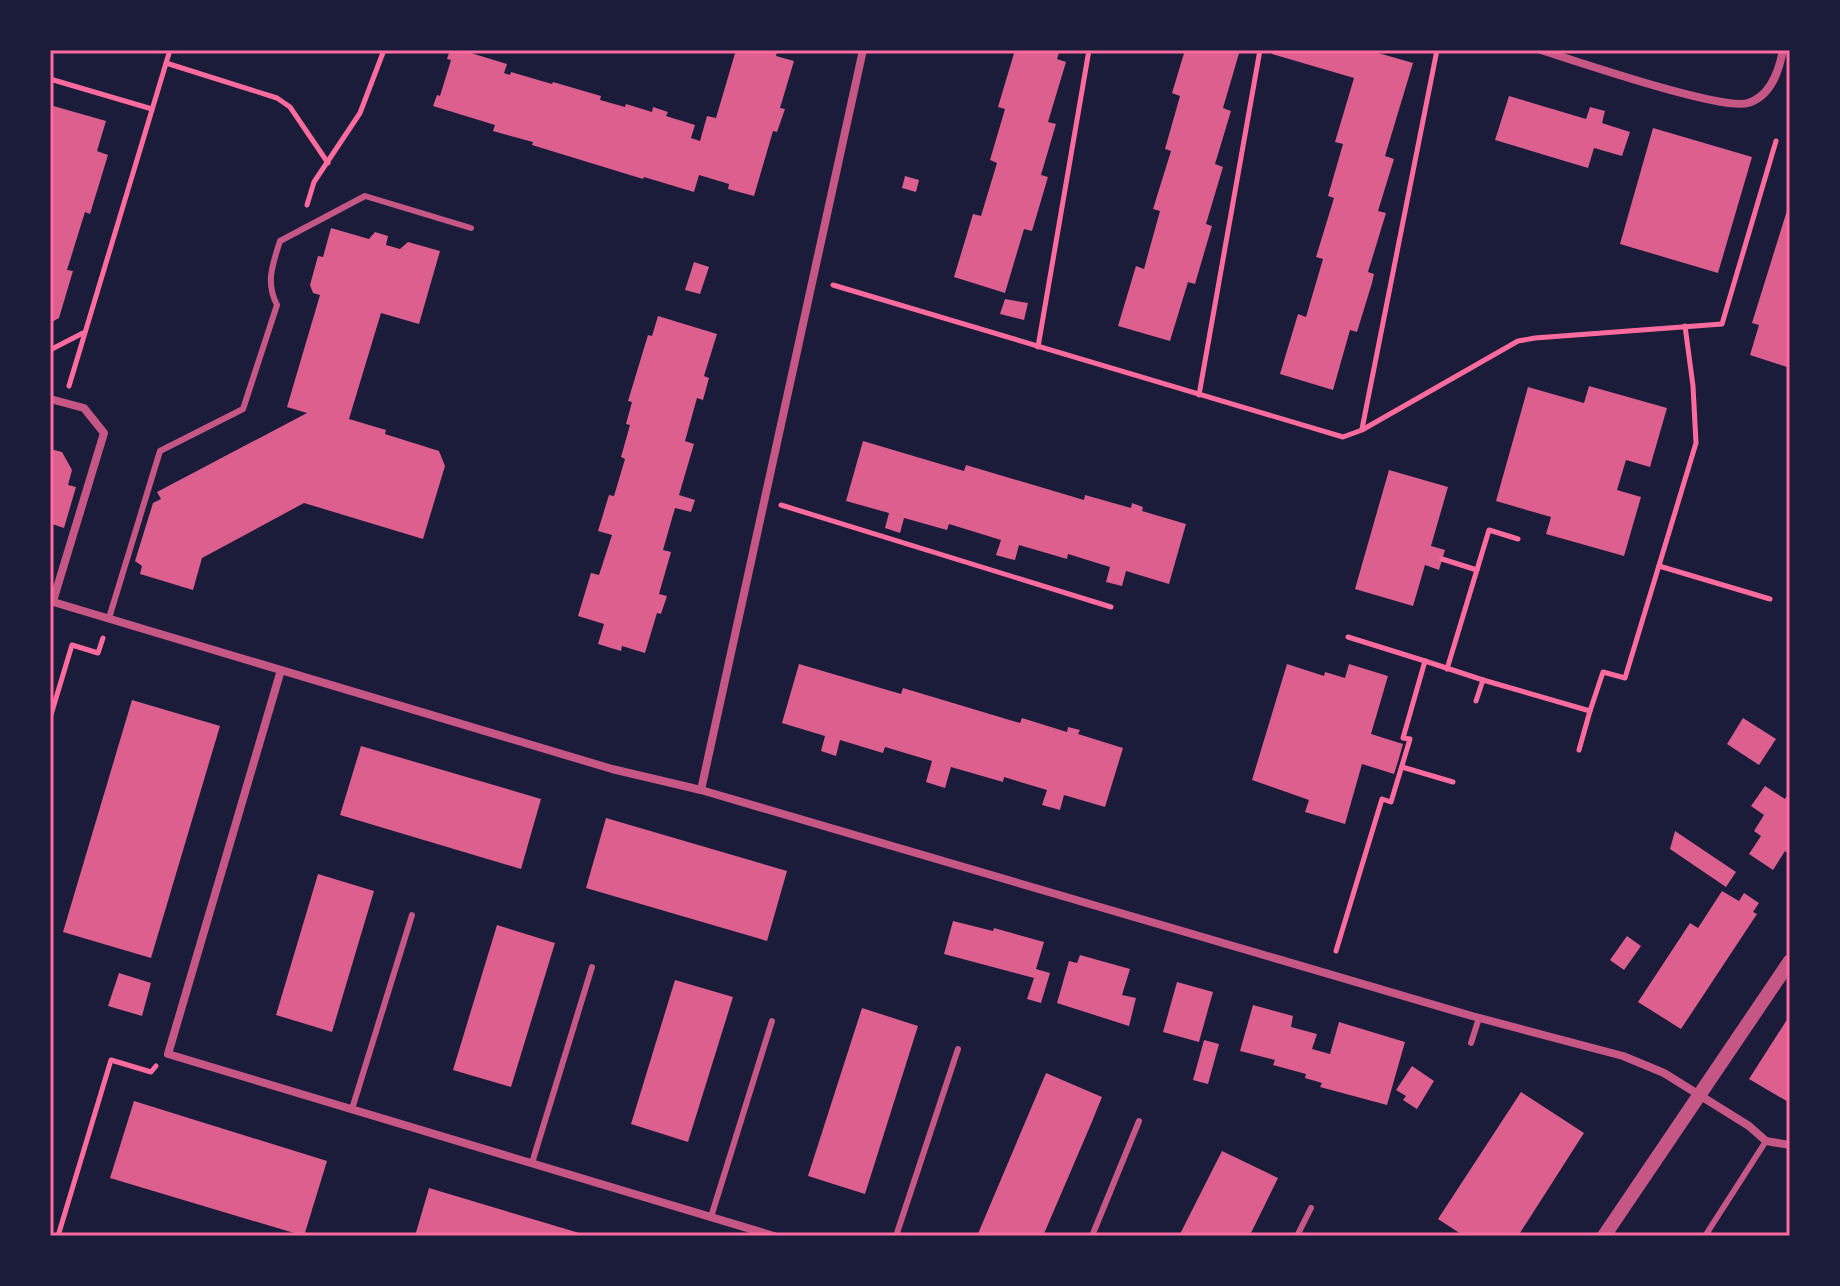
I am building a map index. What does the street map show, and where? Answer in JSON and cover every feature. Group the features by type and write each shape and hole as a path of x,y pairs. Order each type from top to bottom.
{"street":[{"path":"701,790 863,50"},
{"path":"1541,50 1728,105 1741,105 1759,99 1775,79 1783,50"},
{"path":"50,399 84,408 104,433 51,601 612,769 701,790 1479,1018 1623,1056 1664,1073 1749,1126 1766,1141 1790,1145"},
{"path":"281,670 168,1054 774,1236"},
{"path":"1604,1236 1790,961"}],"lane":[{"path":"109,618 160,451 243,409 277,305 270,292 269,276 280,241 365,196 471,228"},
{"path":"352,1109 412,915"},
{"path":"532,1163 592,967"},
{"path":"1471,1043 1479,1018"},
{"path":"711,1217 772,1021"},
{"path":"896,1236 958,1049"},
{"path":"1092,1236 1139,1121"},
{"path":"1705,1236 1766,1141"},
{"path":"1297,1236 1311,1208"}],"path":[{"path":"64,403 170,50"},
{"path":"307,206 314,182 360,113 384,50"},
{"path":"1038,347 1089,50"},
{"path":"1199,395 1260,50"},
{"path":"1362,430 1437,50"},
{"path":"166,63 277,98 290,107 328,163"},
{"path":"50,79 152,109"},
{"path":"813,279 1343,437 1362,430 1518,341 1722,324 1776,141"},
{"path":"1579,750 1603,672 1625,678 1696,443 1685,326"},
{"path":"50,350 84,333"},
{"path":"780,504 1111,607"},
{"path":"1447,669 1489,530 1518,539"},
{"path":"1442,559 1477,570"},
{"path":"1659,566 1770,599"},
{"path":"50,718 72,645 98,653 109,618"},
{"path":"1348,637 1590,711"},
{"path":"1336,951 1382,799 1391,802 1402,767 1410,739 1403,738 1425,661"},
{"path":"1476,701 1483,680"},
{"path":"1402,767 1453,782"},
{"path":"58,1236 111,1060 151,1072 168,1054"}],"building":[{"path":"450,50 461,50 507,64 504,73 510,75 511,72 553,82 601,96 600,100 625,107 626,104 652,112 653,107 668,112 666,116 695,125 691,138 700,141 707,116 716,118 736,50 771,50 777,52 776,56 794,61 780,108 785,109 777,132 773,131 754,196 728,189 729,184 699,175 694,192 643,179 532,145 533,142 493,131 495,125 433,106 437,95 440,96 451,60 447,59"},
{"path":"1015,50 1060,50 1057,59 1066,62 1048,122 1056,124 1041,175 1048,177 1032,231 1024,229 1005,293 954,277 973,214 981,216 997,163 990,160 1005,109 998,107"},
{"path":"1185,50 1240,50 1223,108 1231,111 1215,164 1223,167 1206,224 1212,226 1195,284 1188,282 1170,341 1118,326 1136,266 1144,269 1160,211 1153,209 1171,151 1165,149 1180,96 1172,93"},
{"path":"1273,50 1368,50 1413,63 1385,156 1394,159 1378,211 1386,213 1368,272 1374,274 1372,283 1357,332 1350,330 1333,390 1280,374 1298,314 1306,317 1323,259 1316,257 1334,198 1328,196 1343,144 1335,142 1354,78 1272,54"},
{"path":"1509,96 1586,119 1590,107 1605,111 1602,123 1630,132 1622,156 1594,148 1588,168 1495,140"},
{"path":"50,105 106,121 97,151 108,155 90,214 85,212 67,270 73,271 59,318 50,323"},
{"path":"1653,128 1752,157 1718,273 1620,244"},
{"path":"905,176 919,180 916,192 902,188"},
{"path":"1790,201 1790,368 1750,355 1759,325 1752,323"},
{"path":"331,228 369,239 375,232 388,236 386,245 400,249 408,242 440,251 419,324 381,313 349,419 439,451 445,466 423,539 304,503 202,558 193,590 140,574 142,566 135,561 153,503 161,499 157,492 307,413 287,407 320,295 313,293 310,285 318,256 323,257"},
{"path":"694,262 709,267 700,294 685,290"},
{"path":"1005,299 1028,303 1024,320 1000,314"},
{"path":"658,316 717,334 704,376 709,378 703,400 697,398 685,441 694,444 679,495 695,500 691,512 675,508 663,550 671,552 659,594 667,596 661,614 657,613 645,653 622,646 621,651 598,644 604,624 578,616 591,573 599,575 612,535 598,531 609,495 614,496 625,459 621,457 630,425 626,424 632,402 628,401 648,335 652,336"},
{"path":"1589,386 1667,408 1650,467 1626,460 1617,490 1641,497 1624,556 1546,534 1551,517 1496,501 1528,387 1584,403"},
{"path":"863,441 964,471 966,465 1084,500 1085,495 1131,508 1132,503 1143,507 1142,511 1186,524 1169,584 1126,571 1122,586 1106,582 1110,567 1068,554 1067,559 1019,545 1015,560 1010,559 996,555 1001,540 949,524 947,530 904,518 900,533 885,528 889,513 846,501"},
{"path":"50,449 62,452 72,470 68,485 76,487 64,528 52,524 51,530"},
{"path":"1389,470 1448,487 1431,546 1445,550 1439,570 1425,565 1413,606 1355,589"},
{"path":"799,664 901,694 903,688 1020,723 1022,718 1067,732 1068,727 1080,730 1078,734 1123,748 1105,807 1064,795 1060,810 1042,805 1047,790 1004,777 1003,782 951,767 945,788 926,782 932,761 885,747 883,753 840,740 836,756 821,751 825,736 782,723"},
{"path":"1287,664 1324,676 1325,672 1345,678 1349,664 1388,676 1371,734 1403,744 1399,758 1394,774 1362,764 1345,824 1305,812 1309,800 1252,780"},
{"path":"132,700 220,726 151,958 63,932"},
{"path":"1743,718 1776,739 1759,765 1727,744"},
{"path":"361,746 541,799 521,869 340,815"},
{"path":"1765,786 1785,799 1790,791 1790,855 1785,851 1773,870 1749,854 1761,836 1754,831 1764,815 1751,806"},
{"path":"606,818 787,871 767,941 586,888"},
{"path":"1675,831 1736,872 1726,887 1670,849"},
{"path":"318,874 374,891 332,1032 276,1015"},
{"path":"1722,891 1739,901 1744,893 1759,903 1753,912 1757,914 1681,1029 1638,1002 1690,923 1698,928"},
{"path":"953,921 1044,942 1036,969 1050,973 1041,1003 1027,999 1034,978 944,954"},
{"path":"497,925 555,943 511,1087 453,1070"},
{"path":"1627,936 1641,946 1624,970 1610,960"},
{"path":"1080,955 1130,969 1122,995 1136,998 1129,1026 1057,1003 1069,961 1077,963"},
{"path":"119,973 151,983 142,1016 108,1006"},
{"path":"675,980 733,997 688,1142 631,1124"},
{"path":"1177,982 1213,992 1199,1042 1163,1032"},
{"path":"1253,1005 1293,1016 1291,1027 1317,1034 1312,1049 1330,1054 1339,1022 1405,1042 1387,1105 1320,1087 1322,1083 1305,1078 1306,1074 1273,1065 1275,1060 1240,1051"},
{"path":"862,1008 918,1026 865,1194 808,1176"},
{"path":"1790,1015 1790,1103 1749,1079"},
{"path":"1204,1040 1219,1044 1208,1084 1193,1080"},
{"path":"1412,1066 1434,1081 1417,1109 1403,1100 1406,1096 1396,1090"},
{"path":"1046,1073 1102,1097 1091,1124 1043,1236 977,1236"},
{"path":"1521,1092 1584,1133 1518,1236 1464,1236 1438,1219"},
{"path":"134,1101 327,1161 304,1236 110,1178"},
{"path":"1222,1151 1278,1178 1252,1231 1249,1236 1179,1236"},
{"path":"429,1188 586,1235 586,1236 415,1236"}]}
